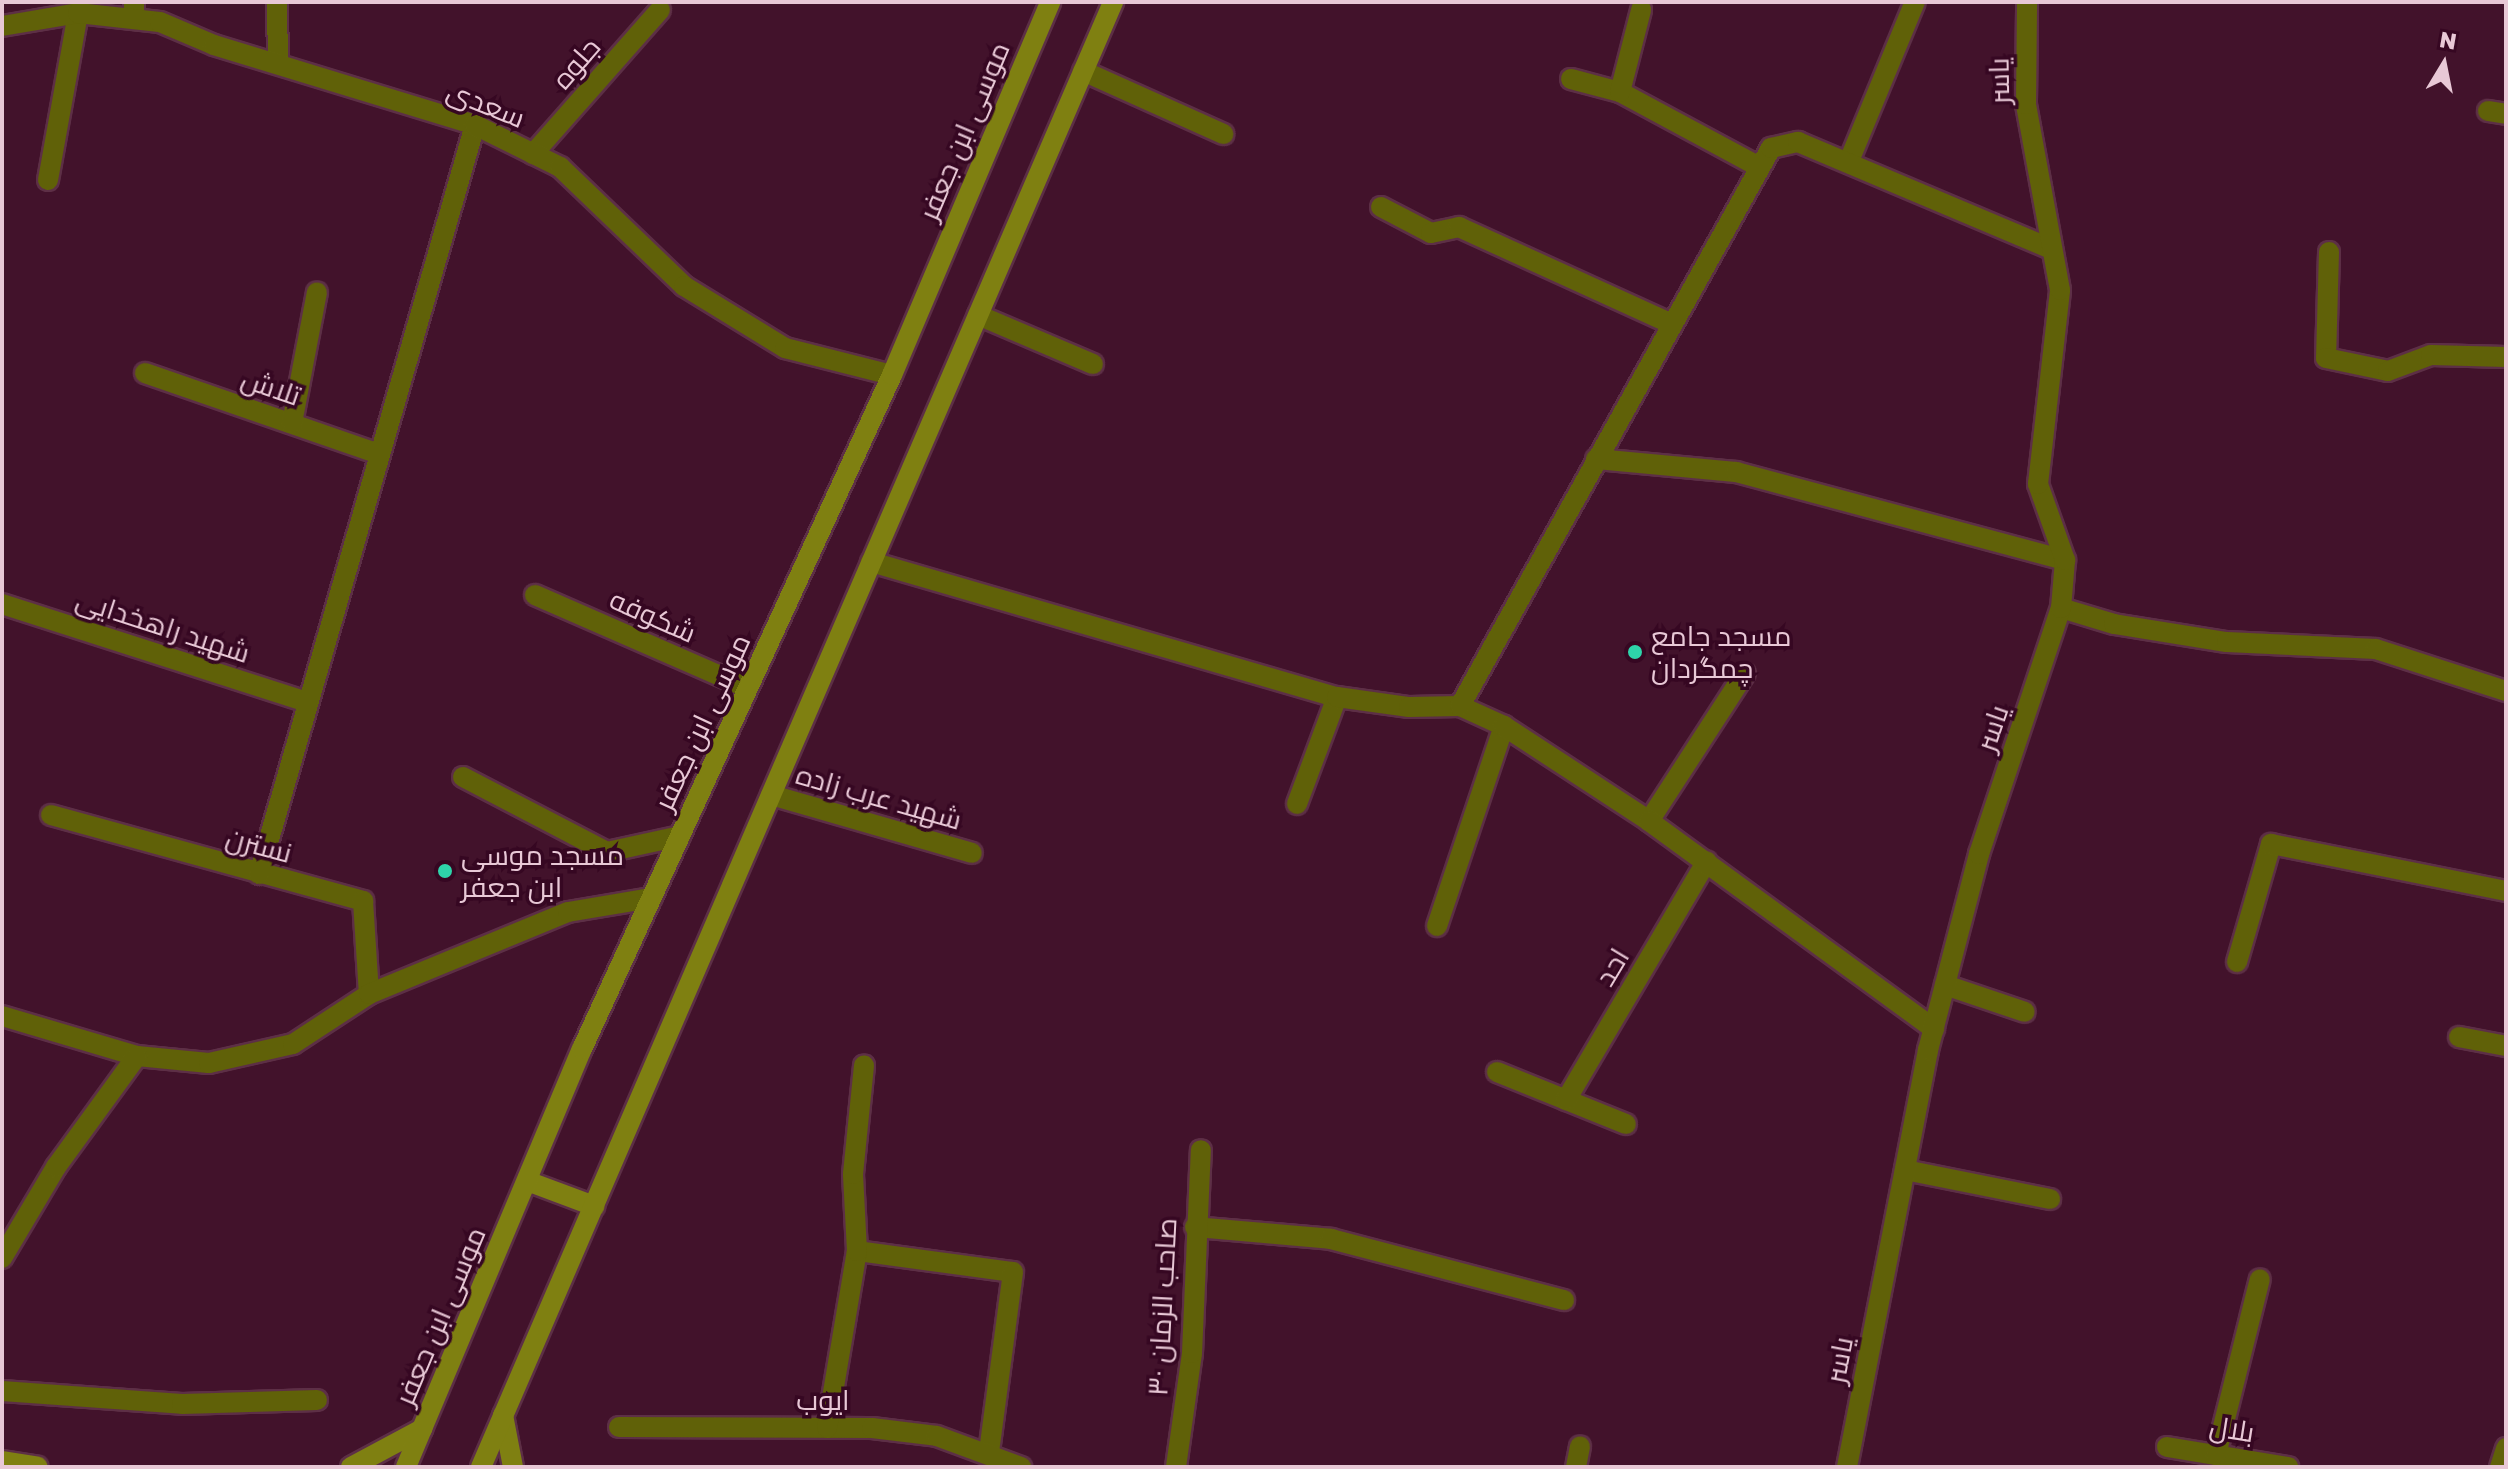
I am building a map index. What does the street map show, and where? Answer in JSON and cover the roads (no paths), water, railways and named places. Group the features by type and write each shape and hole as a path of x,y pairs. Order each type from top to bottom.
{"street":[{"path":"277,2 278,64"},
{"name":"موسی ابن جعفر","path":"406,1467 527,1181 652,898 892,375 1050,2"},
{"path":"481,1467 1113,2"},
{"path":"1849,161 1915,2"},
{"name":"یاسر","path":"1847,1467 1934,1029 1979,854 2061,608 2065,560 2038,484 2060,290 2026,104 2027,2"},
{"name":"سعدی","path":"2,26 78,13 134,10 278,64 475,125 560,167 697,294 785,348 892,375"},
{"name":"جلوه","path":"533,154 660,10"},
{"path":"1620,92 1641,10"},
{"path":"48,180 78,13"},
{"path":"1083,71 1223,134"},
{"path":"1571,79 1620,92 1759,167"},
{"path":"259,874 475,125"},
{"path":"1460,706 1670,323 1771,148 1798,142 2051,249"},
{"path":"1381,207 1431,233 1459,227 1670,323"},
{"path":"2329,252 2326,358 2388,371 2431,355 2506,356"},
{"path":"292,423 317,292"},
{"path":"978,315 1093,364"},
{"name":"تلاش","path":"145,373 379,454"},
{"path":"1596,459 1736,472 2065,560"},
{"path":"871,562 1337,697 1409,707 1460,706 1504,726 1649,821 1934,1029"},
{"name":"شکوفه","path":"535,595 748,688"},
{"name":"شهید راهخدایی","path":"2,604 308,702"},
{"path":"2061,608 2114,624 2227,642 2376,649 2506,691"},
{"path":"1649,821 1745,673"},
{"path":"1297,804 1337,697"},
{"path":"1437,926 1504,726"},
{"path":"463,777 607,852 680,836"},
{"name":"شهید عرب زاده","path":"771,795 972,853"},
{"name":"نسترن","path":"51,815 363,901 369,994"},
{"path":"2237,962 2271,844 2506,891"},
{"name":"احد","path":"1566,1100 1707,861"},
{"path":"2,1016 137,1056 209,1063 293,1044 369,994 568,912 652,898"},
{"path":"1945,985 2025,1012"},
{"path":"2459,1037 2506,1046"},
{"path":"2,1258 56,1167 137,1056"},
{"path":"827,1428 857,1251 853,1174 864,1066"},
{"path":"1497,1072 1626,1124"},
{"name":"صاحب الزمان ۳۰","path":"1176,1467 1192,1353 1195,1227 1201,1150"},
{"path":"1905,1170 2050,1199"},
{"path":"527,1181 594,1206"},
{"path":"1195,1227 1331,1239 1564,1300"},
{"path":"857,1251 1013,1272 989,1451"},
{"path":"2216,1455 2260,1279"},
{"path":"2,1391 182,1404 317,1400"},
{"path":"503,1415 513,1467"},
{"name":"ایوب","path":"619,1427 827,1428 937,1436 989,1451 1021,1467"},
{"path":"351,1467 422,1429"},
{"name":"بلال","path":"2167,1447 2288,1467"},
{"path":"2500,1467 2506,1448"},
{"path":"2,1461 38,1467"}],"place":[{"name":"مسجد جامع چمگردان","path":"1635,652"},
{"name":"مسجد موسی ابن جعفر","path":"445,871"}]}
